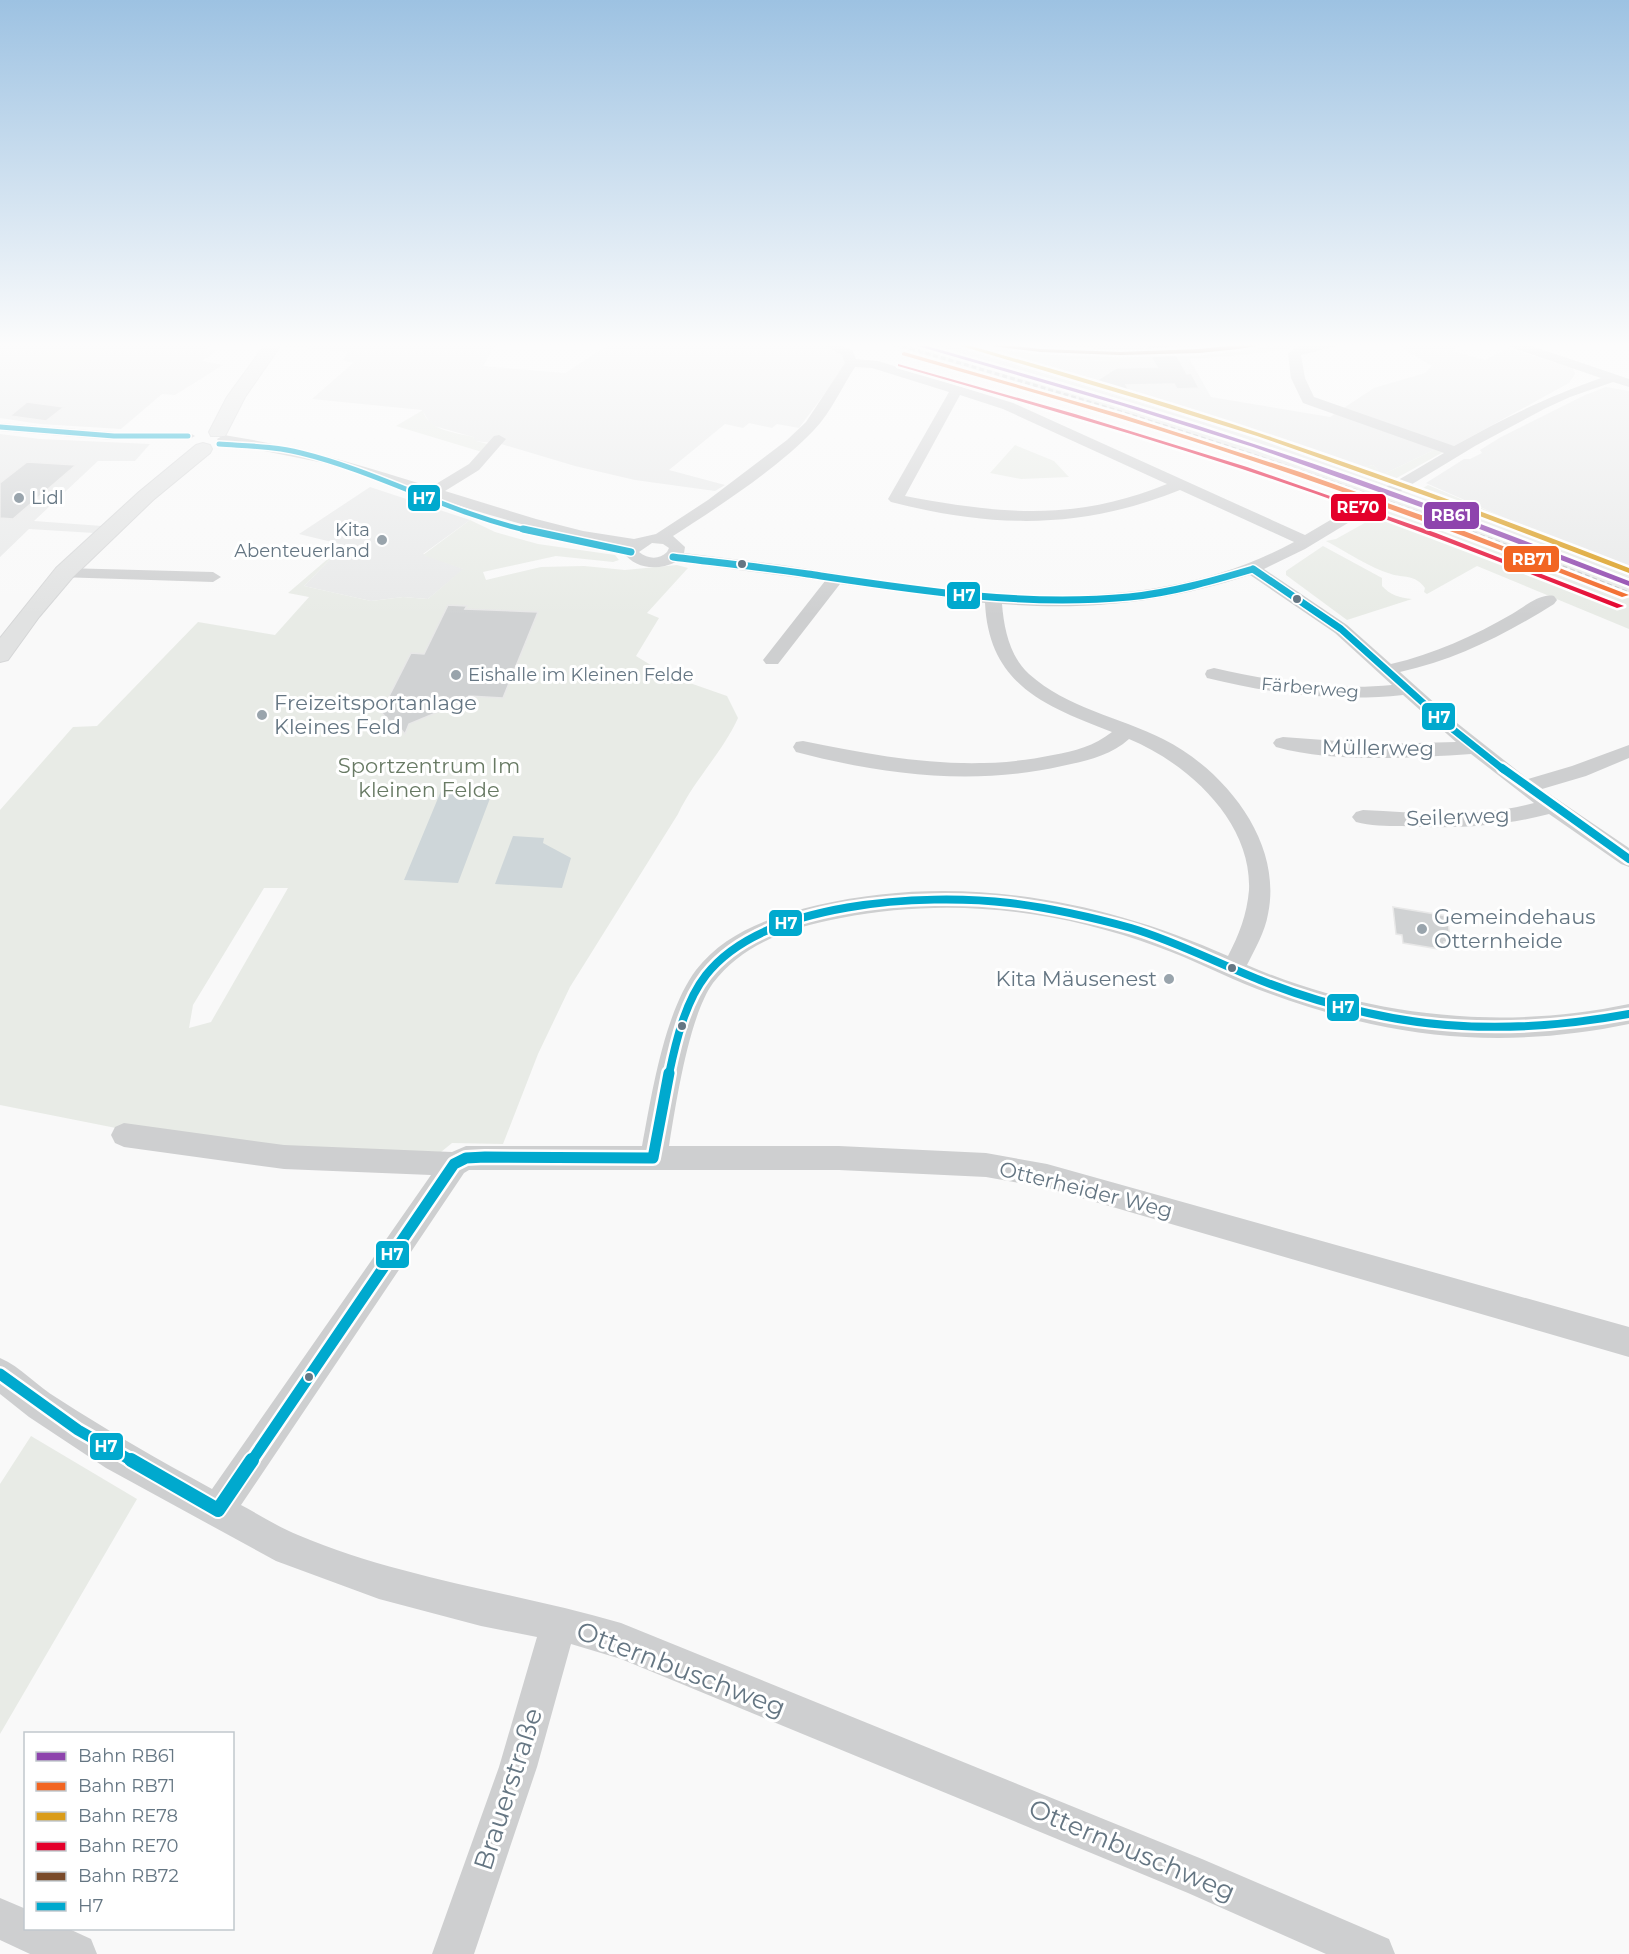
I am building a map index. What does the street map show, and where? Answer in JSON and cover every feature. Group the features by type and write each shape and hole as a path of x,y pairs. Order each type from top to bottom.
{"main road":[{"path":"0,656 31,612 64,573 208,433"}],"street":[{"path":"78,433 203,440 281,448 354,470 526,531 633,548 643,540 759,567 993,599 1060,602 1143,597 1189,589 1253,568 1305,541 1492,433"},
{"path":"633,548 634,558 649,563 671,547 712,503 802,433"},
{"path":"932,433 896,499 985,516 1051,517 1093,513 1132,503 1180,484"},
{"path":"1070,433 1305,541"},
{"path":"1403,433 1456,452"},
{"path":"428,496 474,467 500,439"},
{"path":"1253,568 1341,629 1473,747 1551,806 1629,859"},
{"path":"64,573 190,574 213,577"},
{"path":"772,660 836,578"},
{"path":"993,599 993,617 999,642 1004,655 1021,677 1052,699 1160,745 1200,774 1233,810 1248,839 1257,866 1259,887 1257,913 1234,968"},
{"path":"1388,670 1458,650 1501,630 1548,600"},
{"name":"Färberweg","path":"1214,674 1248,682 1323,691 1384,692 1407,689"},
{"path":"803,747 914,769 997,771 1045,765 1093,752 1117,740 1126,730"},
{"name":"Müllerweg","path":"1283,743 1365,752 1431,751 1473,747"},
{"path":"1525,787 1579,771 1629,751"},
{"name":"Seilerweg","path":"1363,817 1468,820 1526,813 1551,806"},
{"path":"653,1158 684,1016 694,993 706,974 745,939 796,918 848,907 942,898 1010,902 1107,920 1164,939 1263,981 1331,1003 1419,1023 1517,1029 1606,1020 1629,1014"},
{"name":"Otterheider Weg","path":"124,1135 284,1157 454,1164 466,1158 485,1157 829,1158 915,1160 986,1166 1047,1176 1629,1342"},
{"path":"218,1510 454,1164"},
{"name":"Otternbuschweg","path":"0,1374 39,1406 118,1456 288,1549 379,1582 482,1608 559,1623 621,1641 1202,1879 1374,1954"},
{"name":"Brauerstraße","path":"453,1954 518,1767 559,1623"},
{"path":"0,1919 76,1954"}],"shaded area":[{"path":"460,433 714,433 669,470 725,485 715,491 635,480 575,466 501,444 475,441 473,437"},
{"path":"1183,433 1238,433 1320,460 1555,547 1629,577 1629,597 1359,492"},
{"path":"1254,433 1477,433 1454,446 1446,444 1382,475 1373,465 1361,468"},
{"path":"1509,433 1629,433 1629,568 1426,483 1464,459 1470,459 1482,453 1480,450"},
{"path":"0,434 40,439 150,444 135,461 98,461 34,521 102,526 94,533 29,529 0,557"},
{"name":"Kita Abenteuerland","path":"370,487 470,520 423,554 464,569 428,599 403,597 371,601 304,586 344,545 299,534"},
{"path":"441,791 492,793 458,883 404,880"},
{"path":"513,836 544,838 543,843 571,858 562,888 495,884"}],"green space":[{"path":"420,433 455,433 473,437 476,441 488,444 482,452"},
{"path":"1237,433 1254,433 1360,468 1373,465 1382,475 1446,444 1454,446 1386,484"},
{"path":"1015,445 1054,461 1069,477 1021,479 990,473"},
{"path":"1428,485 1629,568 1629,577 1414,494"},
{"path":"1395,506 1629,597 1629,629 1477,566 1427,594 1424,592 1425,588 1417,580 1375,568 1326,541 1336,539"},
{"name":"Sportzentrum Im kleinen Felde","path":"470,520 495,532 538,544 615,555 619,560 613,562 556,556 483,572 486,580 541,567 584,566 625,570 677,565 688,568 647,613 659,618 636,656 667,675 727,696 738,718 570,987 538,1054 503,1144 452,1143 441,1152 273,1147 126,1130 0,1105 0,810 73,727 97,726 198,622 275,635 309,597 288,593 344,545 304,586 371,601 403,597 428,599 463,569 423,555","holes":["264,888 288,888 211,1022 189,1028 193,1005"]},
{"path":"1323,546 1382,578 1382,586 1392,594 1412,599 1347,620 1286,575 1286,571"},
{"path":"31,1436 137,1499 0,1734 0,1484"}],"building":[{"name":"Lidl","path":"27,462 76,465 13,519 0,518 0,483"},
{"name":"Eishalle im Kleinen Felde","path":"448,605 467,606 465,609 538,612 503,698 469,696 467,700 409,724 405,734 381,712 411,653 424,654"},
{"name":"Gemeindehaus Otternheide","path":"1393,907 1447,916 1451,943 1444,942 1445,950 1403,943 1402,935 1396,934"}],"railway":[{"path":"1187,433 1354,490 1629,593"}],"rail line":[{"name":"RE70","path":"1133,433 1245,468 1386,517 1620,606"},
{"name":"RB71","path":"1173,433 1345,490 1625,595"},
{"name":"RB61","path":"1214,433 1443,512 1629,584"},
{"name":"RE78","path":"1253,433 1445,501 1629,571"}],"transit line":[{"name":"H7","path":"78,433 114,436 188,436"},
{"name":"H7","path":"219,444 281,448 303,453 354,470 424,498 513,527 631,552"},
{"name":"H7","path":"673,557 763,567 946,594 1037,601 1083,600 1161,593 1253,569"},
{"name":"H7","path":"1253,569 1341,629 1450,727 1525,787 1629,859"},
{"name":"H7","path":"653,1158 665,1089 678,1037 695,992 706,975 733,949 766,930 801,918 881,903 966,900 1008,903 1092,917 1174,943 1264,982 1303,996 1357,1011 1435,1025 1532,1027 1629,1014"},
{"name":"H7","path":"218,1510 454,1164 466,1158 485,1157 653,1158"},
{"name":"H7","path":"0,1374 78,1430 218,1510"}],"place":[{"name":"Lidl","path":"19,498"},
{"name":"Kita Abenteuerland","path":"382,540"},
{"name":"Eishalle im Kleinen Felde","path":"456,675"},
{"name":"Freizeitsportanlage Kleines Feld","path":"262,715"},
{"name":"Gemeindehaus Otternheide","path":"1422,929"},
{"name":"Kita Mäusenest","path":"1169,979"}]}
